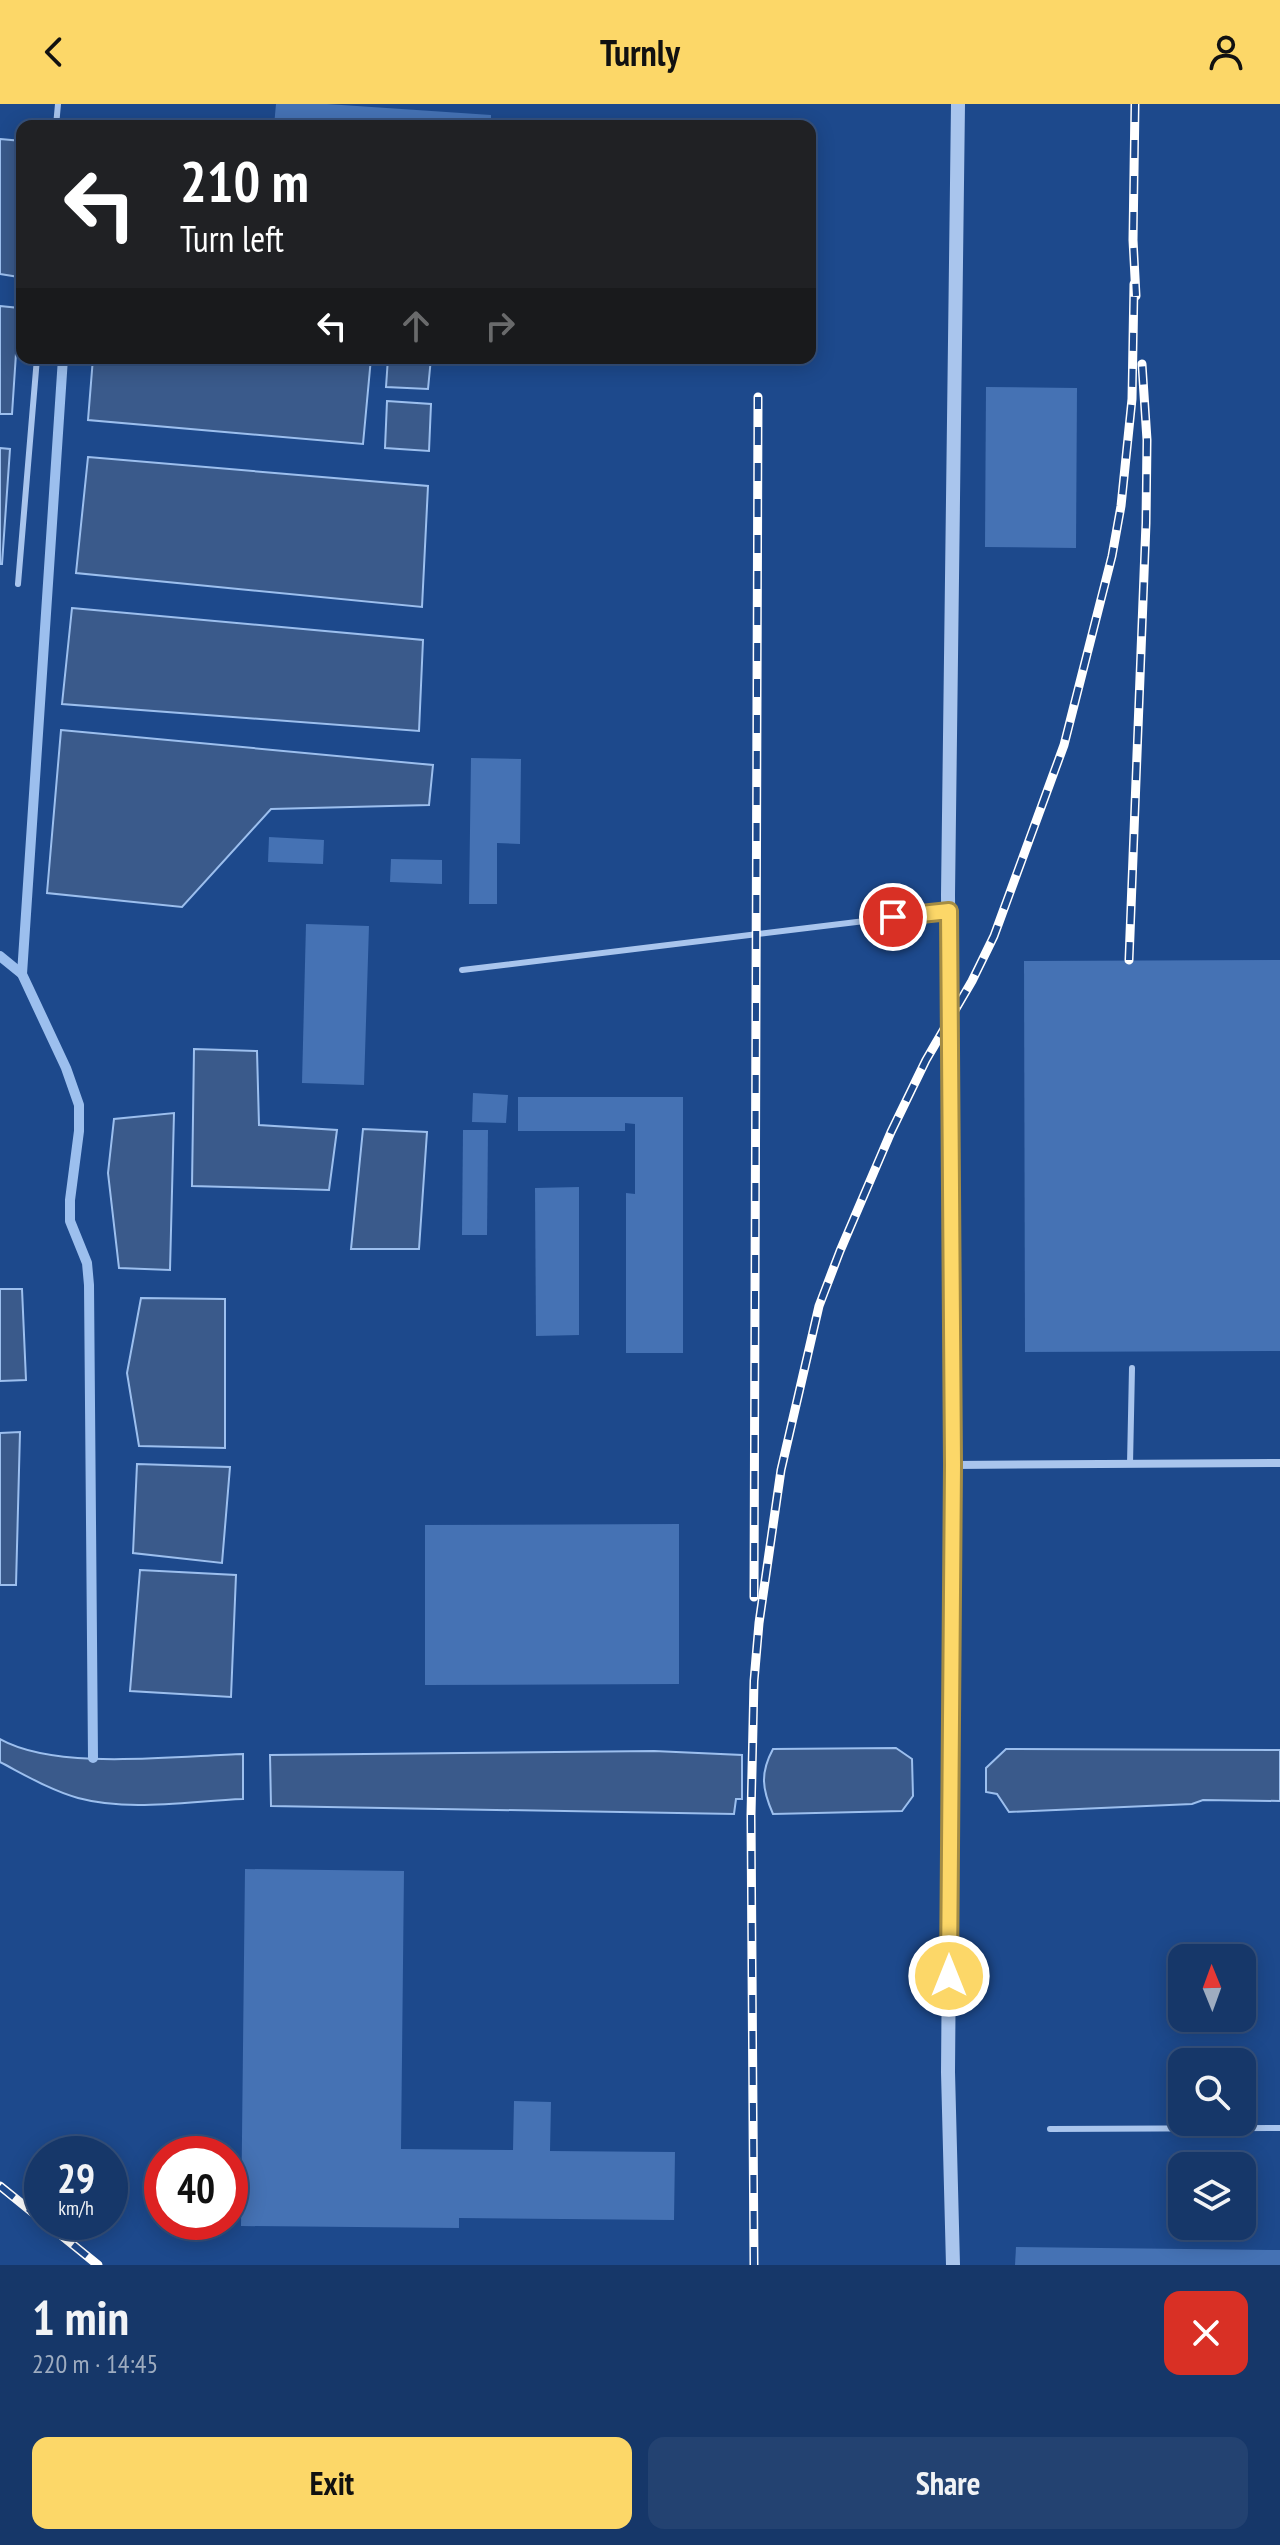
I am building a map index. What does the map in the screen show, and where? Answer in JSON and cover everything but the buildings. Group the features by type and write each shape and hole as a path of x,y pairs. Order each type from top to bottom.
{"street":[{"path":"953,2265 948,2072 953,1465 949,911 958,104"},
{"path":"953,1465 1280,1463"}],"lane":[{"path":"18,584 36,364"},
{"path":"462,970 949,911"},
{"path":"1130,1464 1132,1368"},
{"path":"1050,2129 1280,2128"}],"water":[{"path":"0,139 16,140 16,277 0,274"},
{"path":"0,306 16,308 16,353 12,414 0,414"},
{"path":"93,364 370,364 363,444 88,420"},
{"path":"388,364 430,364 428,389 386,387"},
{"path":"387,401 431,404 429,451 385,448"},
{"path":"0,448 10,449 2,564 0,564"},
{"path":"88,457 428,486 422,607 76,573"},
{"path":"72,608 423,640 419,731 62,704"},
{"path":"61,730 433,765 429,805 271,809 182,907 47,893"},
{"path":"194,1049 257,1051 259,1125 337,1130 329,1190 192,1186"},
{"path":"174,1113 170,1270 119,1268 108,1173 114,1119"},
{"path":"363,1129 427,1132 419,1249 351,1249"},
{"path":"0,1289 22,1289 26,1380 0,1381"},
{"path":"141,1298 225,1299 225,1448 139,1446 127,1373"},
{"path":"20,1432 16,1585 0,1585 0,1433"},
{"path":"137,1464 230,1467 222,1563 133,1553"},
{"path":"140,1570 236,1575 231,1697 130,1691"},
{"path":"0,1739 24,1749 84,1758 152,1759 243,1754 243,1799 139,1805 78,1798 48,1787 0,1762"},
{"path":"896,1748 912,1759 913,1796 902,1811 773,1814 764,1781 773,1749"},
{"path":"1006,1749 1280,1750 1280,1801 1203,1800 1192,1804 1009,1812 997,1794 986,1792 986,1768"},
{"path":"654,1751 742,1755 742,1799 736,1799 734,1814 271,1806 270,1755"}],"waterway":[{"path":"22,974 63,364"},
{"path":"0,956 22,974 66,1068 79,1105 70,1221 87,1263 89,1285 93,1758"}],"railway":[{"path":"1135,104 1133,240 1136,296"},
{"path":"754,2265 751,1815 754,1681 759,1623 781,1470 819,1306 840,1251 926,1060 994,936 1064,745 1112,556 1121,506 1132,399 1134,284"},
{"path":"1129,960 1146,523 1147,440 1142,364"},
{"path":"754,1597 758,397"},
{"path":"0,2186 24,2205"},
{"path":"67,2240 98,2265"}],"route":[{"path":"893,917 949,911 953,1465 949,1976"}]}
